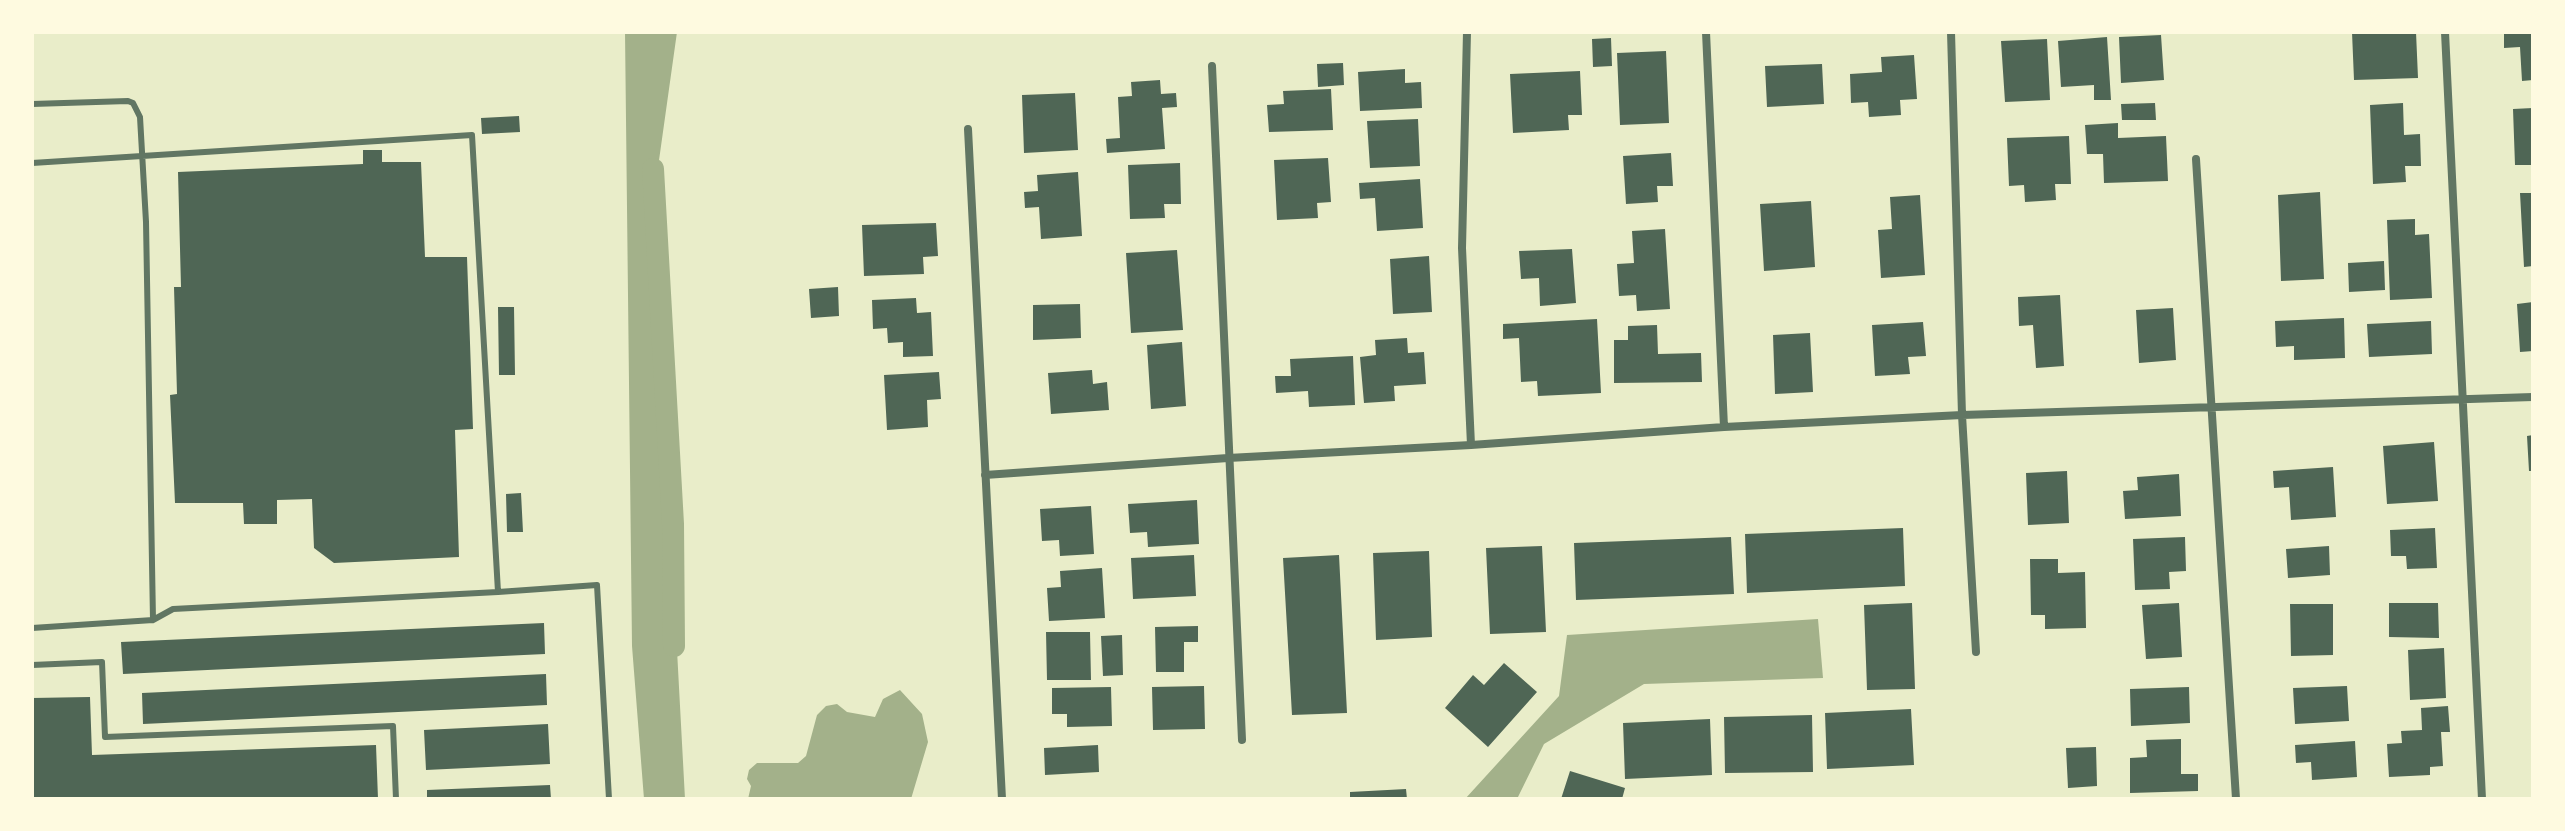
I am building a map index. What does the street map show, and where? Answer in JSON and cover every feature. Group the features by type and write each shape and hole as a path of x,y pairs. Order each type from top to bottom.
{"street":[{"path":"1467,32 1462,248 1471,445"},
{"path":"1706,32 1724,427"},
{"path":"1951,32 1962,415 1976,652"},
{"path":"2445,32 2482,799"},
{"path":"1212,66 1242,740"},
{"path":"968,129 1002,799"},
{"path":"2196,159 2236,799"},
{"path":"985,475 1724,427 1962,415 2533,397"}],"lane":[{"path":"32,104 128,101 133,103 140,117 153,620"},
{"path":"32,163 472,135 498,592"},
{"path":"32,628 153,620 173,609 597,585 609,799"},
{"path":"32,665 102,662 105,737 393,726 396,799"}],"shaded area":[{"path":"625,32 677,32 653,203 685,799 644,799 632,646"},
{"path":"1818,619 1823,678 1644,684 1544,744 1517,799 1465,799 1559,696 1567,635"},
{"path":"900,690 922,714 928,742 911,799 748,799 751,786 747,779 749,770 757,763 798,763 806,756 817,715 826,706 837,704 847,712 875,717 883,699"}],"building":[{"path":"2352,32 2416,32 2418,78 2354,80"},
{"path":"2504,32 2533,32 2533,80 2522,81 2520,47 2504,48"},
{"path":"2161,35 2164,80 2121,83 2119,37"},
{"path":"2107,37 2111,100 2094,100 2094,85 2061,87 2058,41"},
{"path":"1611,38 1612,66 1593,67 1592,39"},
{"path":"2047,39 2050,100 2005,102 2001,41"},
{"path":"1666,51 1669,123 1620,125 1617,53"},
{"path":"1914,55 1917,99 1900,100 1901,115 1869,117 1868,102 1851,103 1850,74 1882,72 1881,57"},
{"path":"1343,63 1344,85 1318,87 1317,64"},
{"path":"1822,64 1824,104 1767,107 1765,66"},
{"path":"1405,69 1405,83 1421,82 1422,108 1360,111 1358,72"},
{"path":"1580,71 1582,115 1568,115 1569,130 1513,133 1510,74"},
{"path":"1160,80 1161,94 1176,93 1177,107 1162,108 1165,149 1107,153 1106,139 1120,138 1118,97 1132,96 1131,82"},
{"path":"1331,89 1333,130 1269,132 1267,105 1284,104 1283,91"},
{"path":"1075,93 1078,150 1024,153 1022,95"},
{"path":"2155,103 2156,120 2122,120 2121,104"},
{"path":"2403,103 2404,135 2420,134 2421,166 2405,166 2406,182 2373,184 2370,105"},
{"path":"2533,108 2533,165 2515,165 2513,109"},
{"path":"519,116 520,132 482,134 481,118"},
{"path":"1418,119 1420,166 1370,168 1367,121"},
{"path":"2118,123 2118,138 2166,136 2168,181 2104,183 2103,154 2087,154 2085,125"},
{"path":"2069,136 2071,184 2055,184 2056,200 2025,202 2024,185 2009,186 2007,138"},
{"path":"363,150 382,150 382,162 421,162 425,257 467,257 473,429 455,430 459,557 334,563 314,548 312,499 277,500 277,524 244,524 243,503 175,503 170,395 177,394 174,287 181,287 178,172 363,164"},
{"path":"1671,153 1673,186 1657,186 1658,202 1626,204 1623,156"},
{"path":"1328,158 1331,202 1317,203 1318,218 1277,220 1274,160"},
{"path":"1180,163 1181,204 1164,204 1165,218 1130,219 1128,165"},
{"path":"1078,172 1082,236 1041,239 1039,207 1025,208 1024,192 1038,191 1037,175"},
{"path":"1420,179 1423,228 1377,231 1375,198 1360,199 1359,183"},
{"path":"2320,192 2324,279 2281,281 2278,195"},
{"path":"2520,193 2533,193 2533,266 2524,267"},
{"path":"1920,195 1925,275 1881,278 1878,230 1892,229 1890,197"},
{"path":"1811,201 1815,267 1764,271 1760,204"},
{"path":"2415,219 2415,235 2429,234 2432,298 2390,300 2387,220"},
{"path":"936,223 938,256 923,257 924,274 864,276 862,225"},
{"path":"1665,229 1670,309 1637,311 1636,295 1619,296 1617,264 1634,263 1632,231"},
{"path":"1572,249 1576,303 1540,306 1539,278 1521,279 1519,251"},
{"path":"1177,250 1183,330 1131,333 1126,253"},
{"path":"1429,256 1432,312 1393,314 1390,259"},
{"path":"2384,261 2385,290 2349,292 2348,263"},
{"path":"838,287 839,316 811,318 809,289"},
{"path":"2060,295 2064,366 2036,368 2033,325 2019,326 2018,297"},
{"path":"916,298 917,313 931,312 933,356 903,357 903,342 888,343 887,328 873,329 872,300"},
{"path":"2533,302 2533,351 2520,352 2517,304"},
{"path":"1080,304 1081,338 1033,340 1033,305"},
{"path":"498,307 514,307 515,375 499,375"},
{"path":"2173,308 2176,360 2139,363 2136,310"},
{"path":"2344,318 2345,358 2294,360 2294,346 2276,347 2275,321"},
{"path":"1597,319 1601,393 1538,396 1537,381 1521,382 1519,338 1503,339 1503,324"},
{"path":"2431,321 2432,354 2369,357 2367,324"},
{"path":"1923,322 1926,356 1908,357 1910,374 1875,376 1872,325"},
{"path":"1657,325 1658,354 1701,353 1702,382 1614,383 1614,340 1628,340 1628,326"},
{"path":"1810,333 1813,392 1775,394 1773,335"},
{"path":"1407,338 1408,353 1424,352 1426,384 1394,386 1395,401 1364,403 1360,357 1376,355 1375,340"},
{"path":"1182,342 1186,406 1151,409 1147,345"},
{"path":"1353,356 1355,405 1309,407 1308,391 1276,393 1275,376 1291,376 1290,359"},
{"path":"1092,370 1093,384 1107,382 1109,410 1051,414 1048,373"},
{"path":"939,372 941,399 927,400 928,427 887,430 884,375"},
{"path":"2533,435 2533,471 2529,471 2527,436"},
{"path":"2434,442 2438,501 2387,504 2383,446"},
{"path":"2333,467 2336,517 2291,520 2289,487 2274,488 2273,471"},
{"path":"2067,471 2069,523 2028,525 2026,473"},
{"path":"2179,474 2181,516 2125,519 2123,491 2138,490 2137,477"},
{"path":"521,493 523,532 507,532 506,494"},
{"path":"1197,500 1199,544 1148,547 1147,532 1130,533 1128,504"},
{"path":"1091,506 1094,554 1060,556 1059,540 1042,541 1040,509"},
{"path":"1903,528 1905,586 1747,593 1745,534"},
{"path":"2435,528 2437,568 2407,569 2406,556 2391,556 2390,530"},
{"path":"1731,537 1734,594 1576,600 1574,543"},
{"path":"2185,537 2186,571 2169,572 2170,589 2135,590 2133,539"},
{"path":"1542,546 1546,632 1490,634 1486,548"},
{"path":"2329,546 2330,575 2288,578 2286,549"},
{"path":"1429,551 1432,637 1376,640 1373,553"},
{"path":"1194,555 1196,596 1133,599 1131,558"},
{"path":"1339,555 1347,713 1292,715 1283,558"},
{"path":"2030,559 2058,559 2058,573 2085,572 2086,628 2045,629 2045,615 2031,615"},
{"path":"1102,568 1105,618 1049,621 1047,588 1061,587 1060,571"},
{"path":"1912,603 1915,689 1867,690 1864,605"},
{"path":"2179,603 2182,657 2146,659 2142,605"},
{"path":"2389,603 2438,603 2439,638 2389,637"},
{"path":"2290,604 2333,604 2333,655 2291,656"},
{"path":"544,623 545,654 123,674 121,642"},
{"path":"1198,626 1198,642 1184,642 1184,672 1156,672 1155,627"},
{"path":"1046,632 1090,632 1091,680 1047,680"},
{"path":"1122,635 1123,675 1103,676 1101,636"},
{"path":"2444,648 2446,698 2410,700 2408,650"},
{"path":"1504,663 1537,692 1488,747 1445,708 1473,675 1484,685"},
{"path":"546,674 547,705 143,724 142,693"},
{"path":"1204,686 1205,729 1153,730 1152,687"},
{"path":"2347,686 2349,721 2295,724 2293,688"},
{"path":"1111,687 1112,726 1067,727 1067,714 1052,714 1052,688"},
{"path":"2189,687 2190,723 2131,726 2130,689"},
{"path":"90,697 92,755 376,745 378,799 32,799 32,698"},
{"path":"2448,706 2450,732 2441,732 2443,766 2430,767 2430,775 2389,777 2387,744 2402,743 2401,731 2422,730 2421,708"},
{"path":"1911,709 1914,765 1827,769 1825,713"},
{"path":"1812,715 1813,772 1725,773 1724,717"},
{"path":"1710,719 1712,775 1625,779 1623,723"},
{"path":"548,724 550,764 426,770 424,730"},
{"path":"2181,739 2181,774 2198,774 2198,791 2130,793 2130,758 2147,757 2146,740"},
{"path":"2355,741 2357,777 2312,780 2311,762 2296,763 2295,745"},
{"path":"1098,745 1099,772 1045,775 1044,748"},
{"path":"2096,747 2097,786 2068,788 2066,748"},
{"path":"1570,771 1625,788 1622,799 1561,799"},
{"path":"550,785 551,799 427,799 427,790"},
{"path":"1406,789 1407,799 1350,799 1350,792"}],"waterway":[{"path":"653,169 673,524 674,646"}]}
